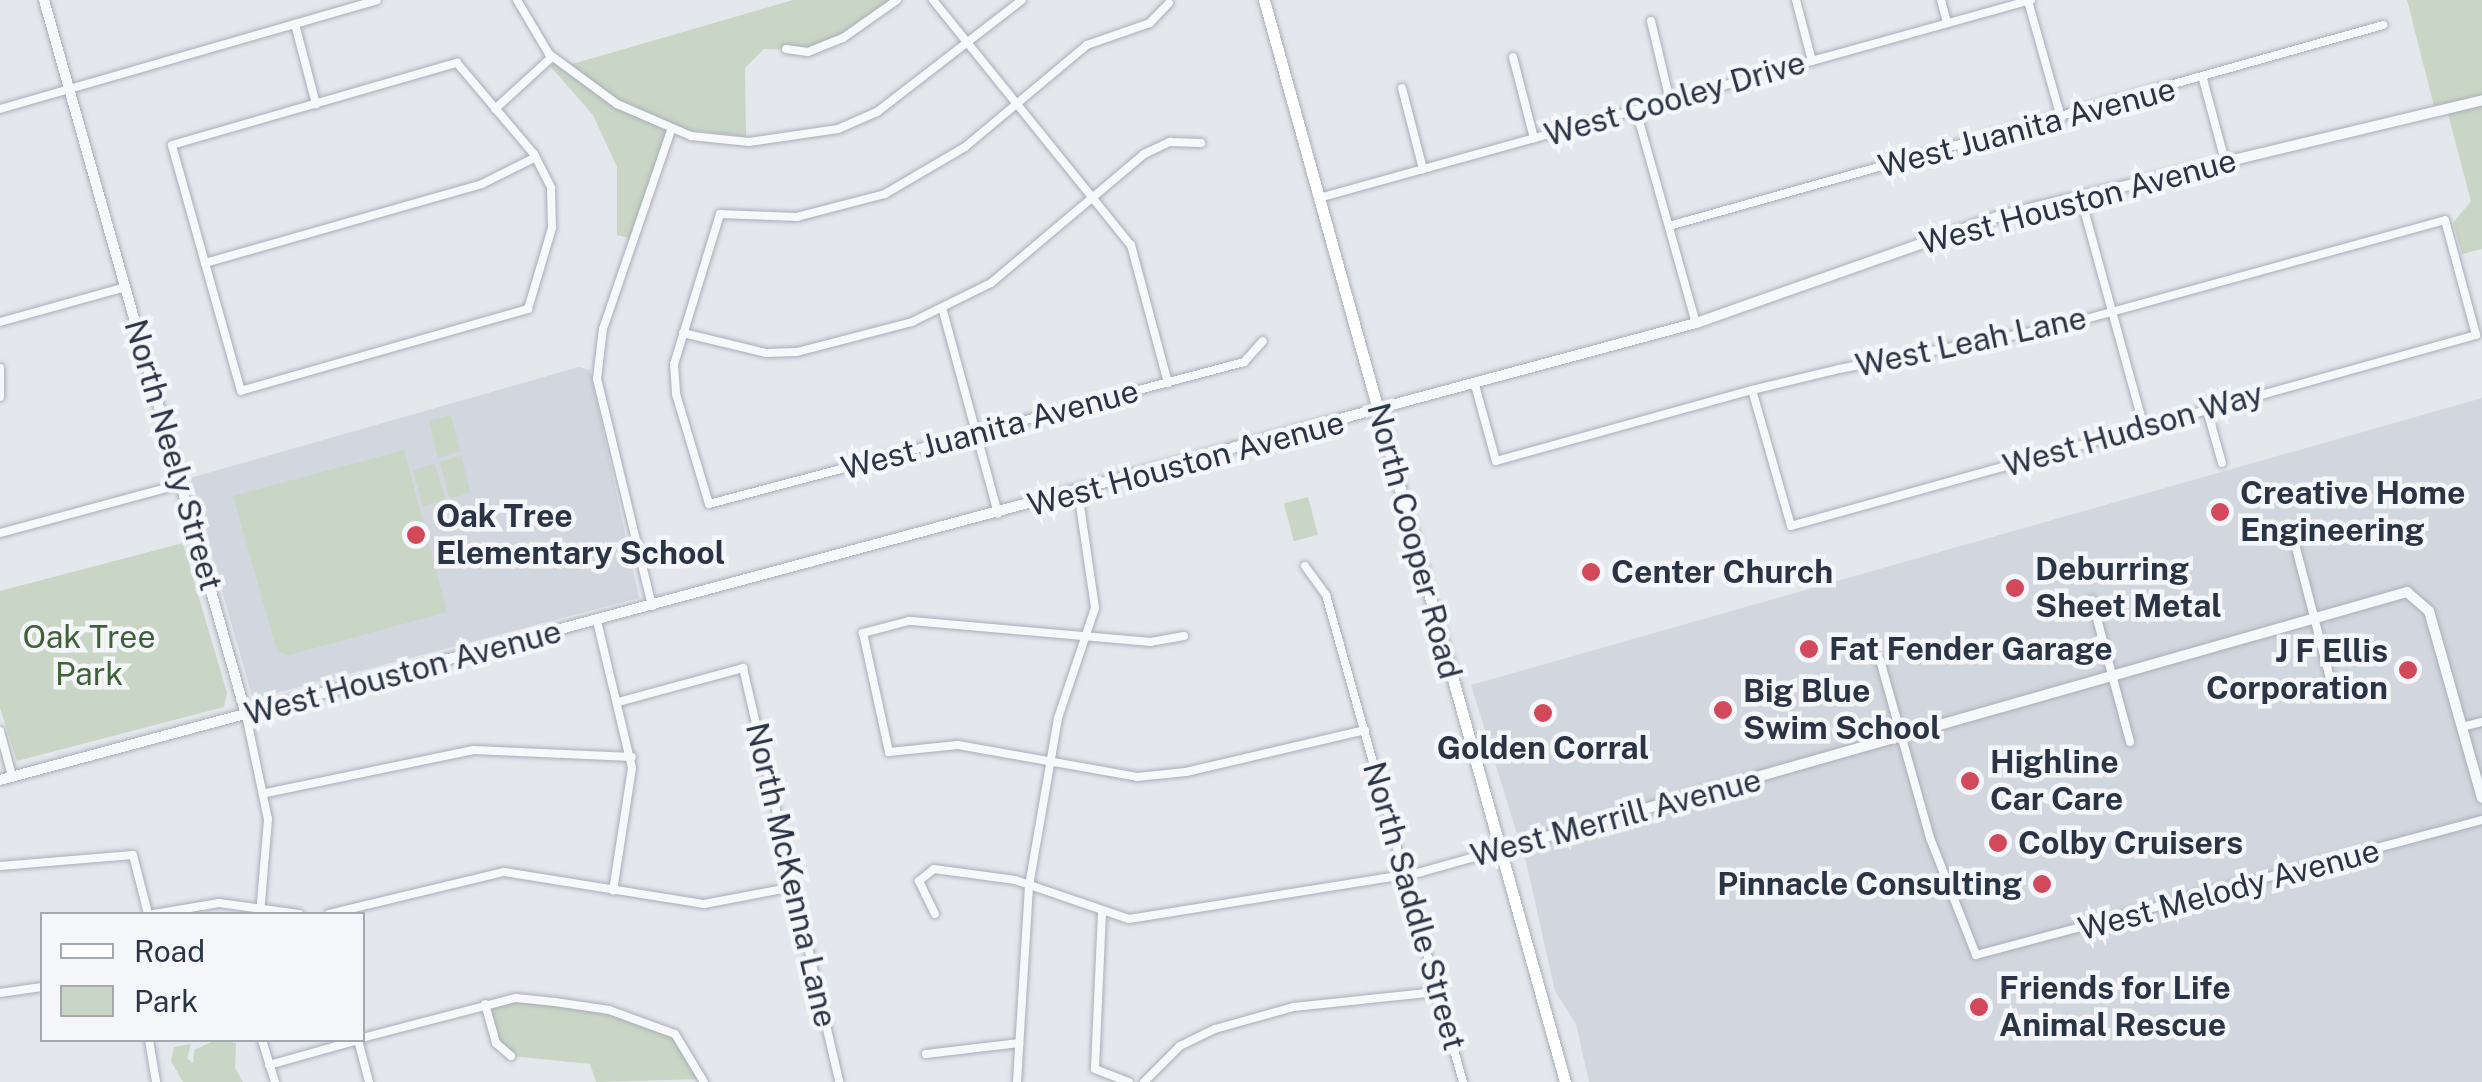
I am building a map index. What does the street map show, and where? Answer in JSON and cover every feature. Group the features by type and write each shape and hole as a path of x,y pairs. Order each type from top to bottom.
{"main road":[{"name":"North Cooper Road","path":"1264,0 1566,1082"}],"street":[{"name":"North Neely Street","path":"44,0 266,792 260,912"},
{"path":"0,110 377,0"},
{"path":"517,0 552,57 617,104 670,130 749,142 838,129 914,88 1022,0"},
{"path":"786,49 808,52 844,38 897,0"},
{"path":"933,0 1130,245 1168,383"},
{"path":"1796,0 1812,61"},
{"path":"1941,0 1947,24"},
{"path":"2030,0 2061,118"},
{"name":"West Cooley Drive","path":"1319,198 2030,0"},
{"path":"1169,4 1150,23 1087,45 965,146 885,194 797,217 720,214 683,333 766,353 798,352 943,310 991,283 1144,154 1170,142 1201,143"},
{"path":"1651,21 1670,100"},
{"path":"295,24 316,104"},
{"name":"West Juanita Avenue","path":"1669,226 2203,79 2383,24"},
{"path":"495,109 552,57"},
{"path":"1513,57 1534,138"},
{"path":"457,63 536,157 555,206 528,309 240,391 172,145 316,104 457,63"},
{"path":"2203,79 2225,161"},
{"path":"1402,88 1422,169"},
{"name":"West Houston Avenue","path":"6,778 1696,324 1978,223 2080,195 2482,100"},
{"path":"1636,110 1696,324"},
{"path":"652,606 597,379 603,329 670,130"},
{"path":"205,263 482,184 536,157"},
{"path":"2080,195 2144,427"},
{"name":"West Leah Lane","path":"1475,385 1496,460 1752,390 2112,312 2445,220 2476,335"},
{"path":"0,322 125,287"},
{"path":"943,310 998,514"},
{"name":"West Juanita Avenue","path":"683,333 676,394 709,504 1244,362 1263,341"},
{"name":"West Hudson Way","path":"1752,390 1791,526 2476,335"},
{"path":"0,368 0,397"},
{"path":"2207,410 2222,463"},
{"path":"0,533 182,484"},
{"path":"1017,1082 1029,886 1051,758 1088,636 1097,586 1078,492"},
{"path":"2295,544 2332,686"},
{"name":"North Saddle Street","path":"1305,566 1326,595 1463,1082"},
{"name":"West Merrill Avenue","path":"936,914 920,890 924,874 934,869 981,872 1102,913 1161,917 1285,889 1403,875 1903,739 2112,672 2397,593 2416,595 2429,611 2462,727"},
{"path":"2092,600 2130,742"},
{"path":"597,621 632,757 630,804 613,891"},
{"path":"1184,636 1151,642 909,621 863,633 890,752 958,744 1137,776 1186,772 1365,730"},
{"path":"1880,660 1903,739"},
{"name":"North McKenna Lane","path":"618,702 744,668 840,1082"},
{"path":"2482,722 2462,727 2482,798"},
{"path":"0,731 6,778"},
{"name":"West Melody Avenue","path":"1903,739 1930,838 1976,955 2482,820"},
{"path":"266,792 474,750 632,757"},
{"path":"0,866 132,855 150,912"},
{"path":"337,912 504,872 704,904 794,887"},
{"path":"163,912 219,903 260,912"},
{"path":"1102,913 1095,1068 1129,1082"},
{"path":"0,993 40,986"},
{"path":"1144,1082 1180,1046 1214,1029 1294,1007 1436,992"},
{"path":"365,1037 516,998 609,1010 674,1034 704,1082"},
{"path":"484,1004 496,1043 511,1056"},
{"path":"149,1042 156,1082"},
{"path":"263,1042 275,1082"},
{"path":"269,1065 349,1042"},
{"path":"360,1042 369,1082"},
{"path":"926,1054 1019,1043"}],"shaded area":[{"name":"Oak Tree Elementary School","path":"579,367 590,370 639,598 253,699 190,478"},
{"path":"2482,398 2482,1082 1589,1082 1576,1024 1555,991 1527,866 1471,685"}],"green space":[{"path":"793,0 891,0 838,38 804,50 764,49 745,68 746,137 674,128 637,240 617,235 617,167 593,115 551,67 559,56 569,65"},
{"path":"2407,0 2482,0 2482,249 2462,254 2453,223 2471,201 2445,103 2434,106"},
{"path":"451,415 460,452 438,457 429,421"},
{"path":"404,450 447,612 289,655 277,651 233,496"},
{"path":"461,456 471,493 450,498 440,462"},
{"path":"435,464 445,500 423,506 413,470"},
{"path":"1308,497 1318,535 1294,541 1284,503"},
{"name":"Oak Tree Park","path":"183,543 227,693 224,707 17,761 0,708 0,591"},
{"path":"516,998 609,1010 675,1034 704,1079 596,1082 590,1064 511,1056 496,1043 485,1004"},
{"path":"212,1042 236,1043 235,1068 243,1082 183,1082 171,1061 174,1047 191,1044 187,1058 193,1063 194,1050"}],"place":[{"name":"Creative Home Engineering","path":"2220,512"},
{"name":"Oak Tree Elementary School","path":"416,535"},
{"name":"Center Church","path":"1591,572"},
{"name":"Deburring Sheet Metal","path":"2015,588"},
{"name":"Fat Fender Garage","path":"1809,649"},
{"name":"J F Ellis Corporation","path":"2408,670"},
{"name":"Big Blue Swim School","path":"1723,710"},
{"name":"Golden Corral","path":"1543,713"},
{"name":"Highline Car Care","path":"1970,781"},
{"name":"Colby Cruisers","path":"1998,843"},
{"name":"Pinnacle Consulting","path":"2042,884"},
{"name":"Friends for Life Animal Rescue","path":"1979,1007"}]}
